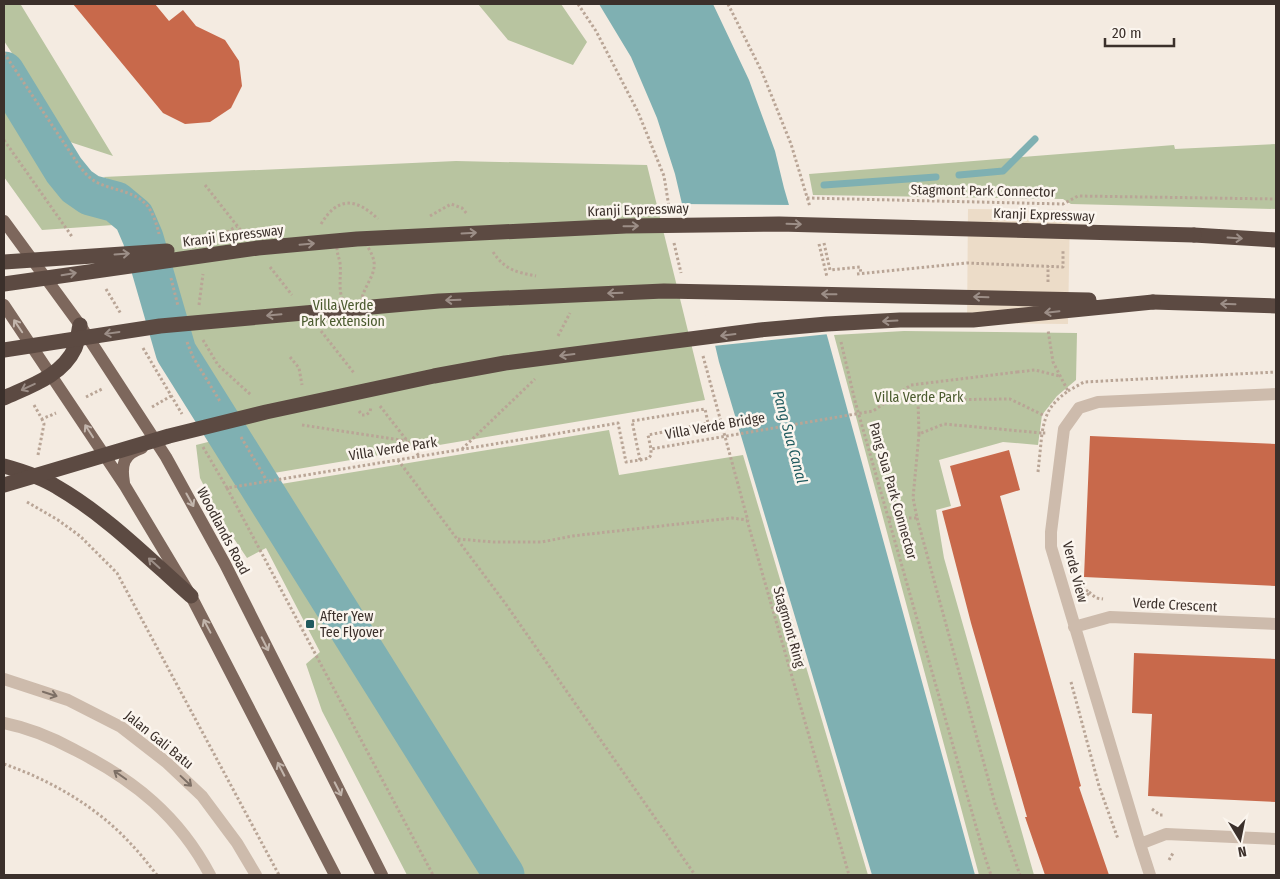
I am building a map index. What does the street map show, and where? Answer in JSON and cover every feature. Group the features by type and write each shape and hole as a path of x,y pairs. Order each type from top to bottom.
{"highway":[{"name":"Kranji Expressway","path":"4,284 258,248 357,239 626,226 779,224 1184,235 1276,240"},
{"path":"4,262 166,251 258,248"},
{"path":"4,350 160,326 322,310 440,301 605,294 693,292 1276,306"},
{"path":"4,484 150,441 258,414 434,376 505,363 760,330 900,320 973,320 1153,302"},
{"path":"4,398 52,376 76,347 80,325"},
{"path":"4,466 56,486 86,505 133,544 190,596"}],"main road":[{"name":"Woodlands Road","path":"4,221 80,325 166,457 225,564 382,875"},
{"path":"4,305 125,486 190,596 223,656 335,875"},
{"path":"125,486 122,472 128,455 145,447 153,448 166,457"}],"street":[{"name":"Verde View","path":"1150,875 1051,547 1062,436 1067,423 1079,408 1098,402 1276,394"},
{"name":"Verde Crescent","path":"1074,627 1110,617 1276,624"},
{"name":"Jalan Gali Batu","path":"4,679 68,700 121,727 166,762 202,796 237,843 256,875"},
{"path":"4,723 52,738 102,763 145,793 173,821 210,875"},
{"path":"1140,844 1166,834 1276,839"}],"path":[{"path":"578,4 596,31 638,112 664,176 669,211"},
{"path":"728,4 762,72 791,144 811,212"},
{"name":"Stagmont Park Connector","path":"807,198 1063,204 1078,196 1276,199"},
{"path":"225,233 237,226"},
{"path":"673,237 682,274"},
{"path":"351,242 361,242 366,244 374,262 373,274 364,289 361,304 358,308 354,309 346,305 342,297 337,248 351,242"},
{"path":"818,242 827,278"},
{"path":"824,242 830,270 860,267 861,274"},
{"path":"856,274 967,263 1048,266"},
{"path":"199,314 201,283 205,267"},
{"name":"Pang Sua Park Connector","path":"840,334 888,518 991,875"},
{"path":"202,335 204,342 218,365 258,400"},
{"name":"Stagmont Ring","path":"702,349 747,520 849,875"},
{"name":"Villa Verde Bridge","path":"640,460 632,421 705,409 708,423 648,435 650,449 873,411 911,385 1035,370 1060,376 1068,391"},
{"path":"919,434 944,424 1042,433 1045,416 1051,405 1068,391 1084,382 1276,372"},
{"path":"1020,875 995,804 917,518 913,498 919,434 918,400 1010,399 1045,416"},
{"path":"37,459 44,424 42,419"},
{"path":"295,422 304,426 407,441"},
{"name":"Villa Verde Park","path":"246,485 618,423 626,462 640,460"},
{"path":"640,460 649,458 651,455 650,449"},
{"path":"398,460 510,611 695,875"},
{"path":"227,488 433,875"},
{"path":"27,502 58,520 80,536 117,573 279,875"},
{"path":"458,539 493,542 542,542 572,536 732,518 747,520"},
{"path":"888,518 917,518"},
{"path":"1081,586 1089,592 1084,598 1092,622"},
{"path":"4,764 59,788 100,816 130,842 157,875"},
{"path":"1144,803 1152,809 1146,817 1161,857 1168,860 1165,865"}],"green space":[{"path":"4,4 21,5 113,156 70,142 4,41"},
{"path":"478,4 561,4 587,42 573,65 508,40"},
{"path":"4,89 57,176 73,195 88,203 114,212 128,224 42,230 4,177"},
{"path":"1276,144 1276,209 1071,204 1063,199 813,195 809,174 1174,145 1175,149"},
{"name":"Villa Verde Park extension","path":"456,161 647,165 705,400 268,474 194,357 189,346 157,227 143,200 128,188 103,177"},
{"name":"Villa Verde Park","path":"904,331 1077,333 1076,380 1057,396 1042,415 1038,445 1003,442 939,460 951,506 936,510 944,558 1034,875 979,875 834,335"},
{"path":"609,430 619,475 743,455 868,875 524,875 275,485"},
{"path":"220,439 493,875 407,875 322,711 306,664 320,652 266,548 247,558 220,518 200,478 196,445"}],"shaded area":[{"path":"968,209 1070,210 1068,324 967,323"}],"water":[{"name":"Pang Sua Canal","path":"599,4 713,4 749,80 775,151 975,875 872,875 719,362 675,174 657,118 631,57"}],"pier":[{"path":"680,204 792,205 829,334 713,346"}],"building":[{"path":"73,4 155,4 169,21 183,10 196,26 225,40 239,61 242,86 231,108 210,122 185,124 163,113"},
{"path":"1090,436 1276,444 1276,586 1084,577"},
{"path":"1009,450 1020,490 1000,496 1081,786 1079,787 1109,875 1045,875 1025,817 1027,817 971,623 942,511 961,506 950,466"},
{"path":"1134,653 1276,659 1276,802 1148,796 1152,714 1132,713"}],"waterway":[{"path":"4,72 64,170 77,186 90,195 116,202 134,217 143,238 176,352 504,875"},
{"path":"959,175 1003,171 1035,139"},
{"path":"824,185 936,177"}],"place":[{"name":"After Yew Tee Flyover","path":"310,624"}]}
